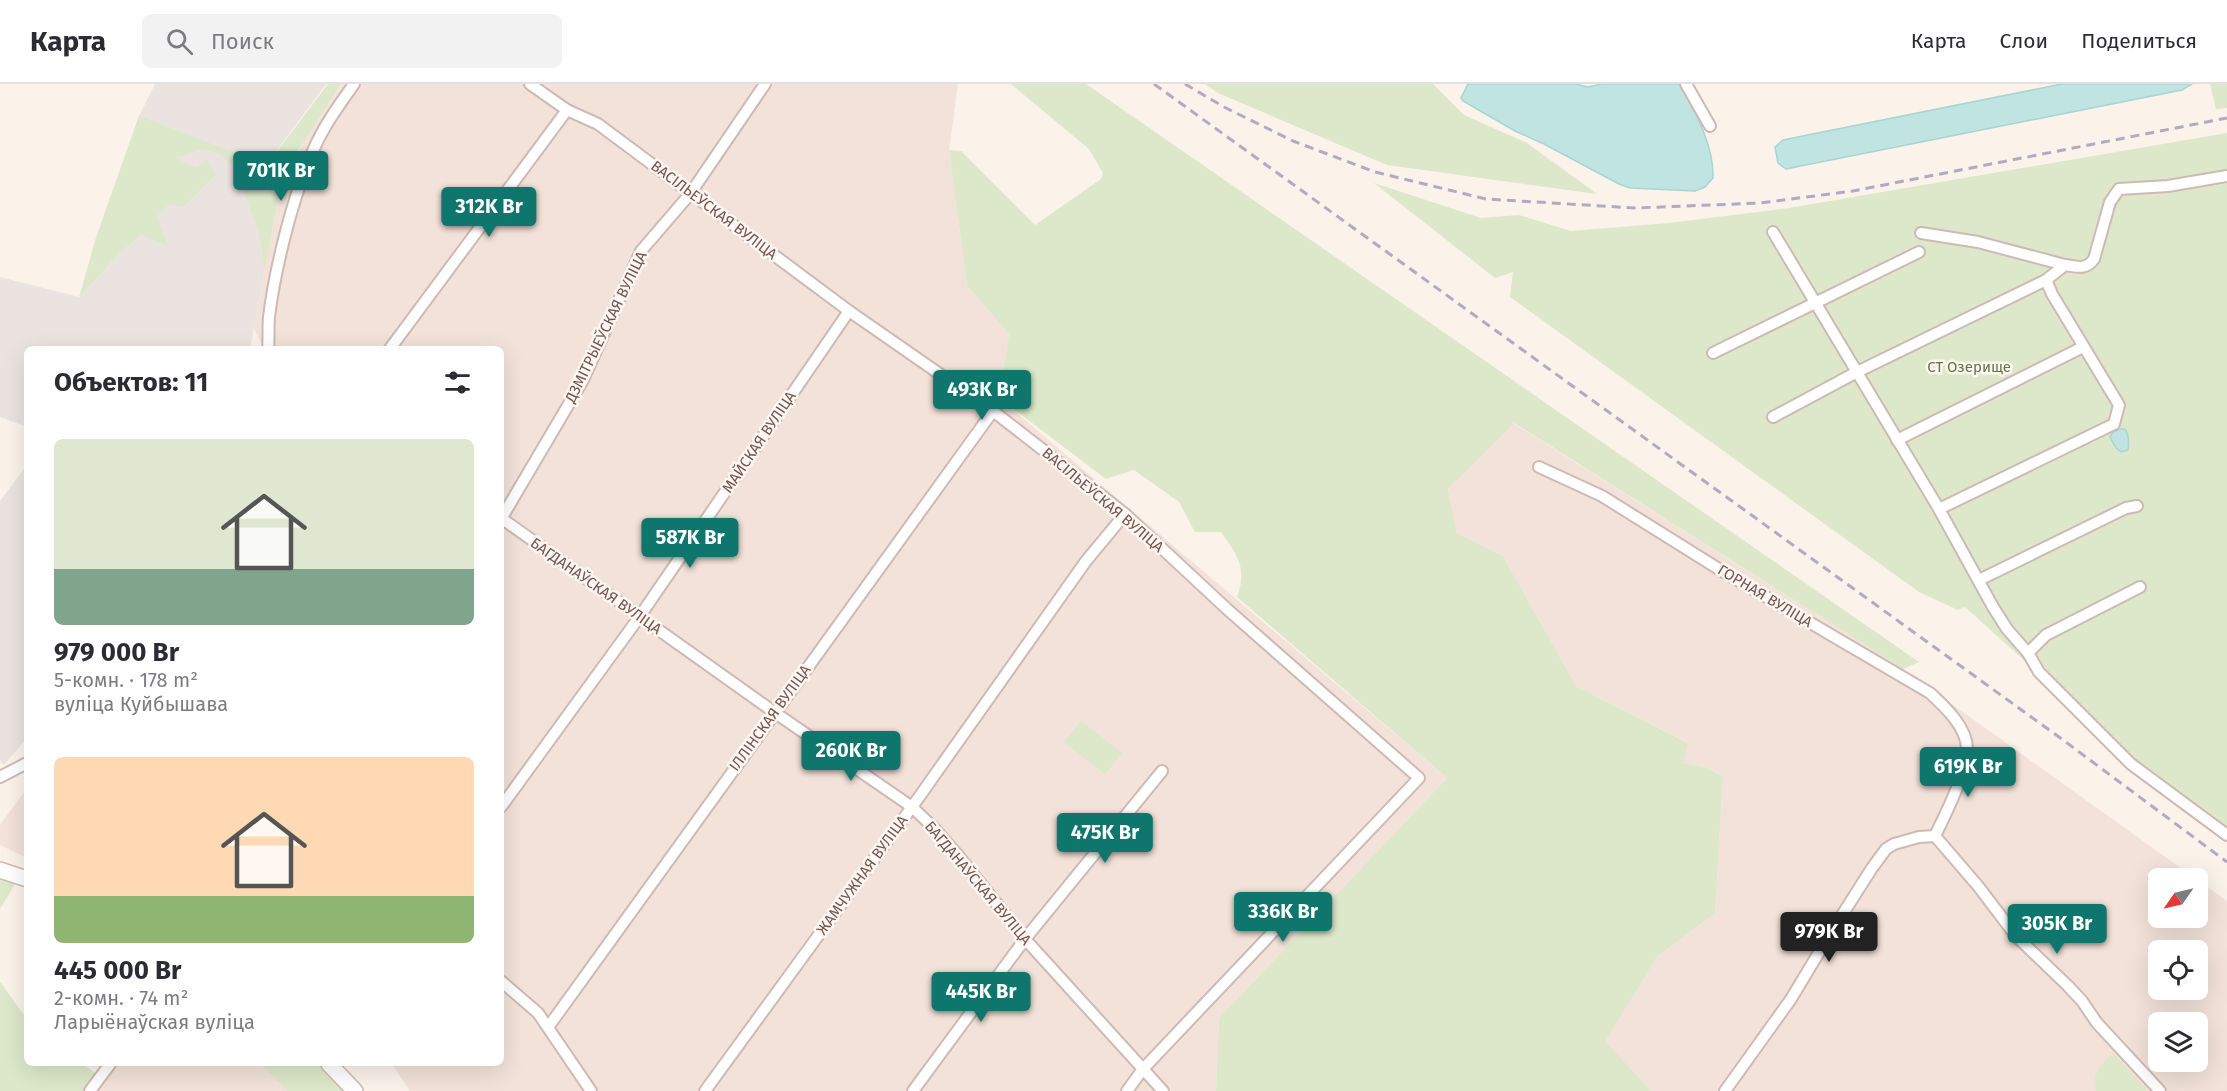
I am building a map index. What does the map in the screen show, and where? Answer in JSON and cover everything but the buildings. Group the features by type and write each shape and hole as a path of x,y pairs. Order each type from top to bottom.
{"main road":[{"path":"0,870 24,878"},
{"path":"331,1066 355,1091"}],"street":[{"path":"269,345 271,300 287,228 305,170 322,132 354,84"},
{"name":"ВАСІЛЬЕЎСКАЯ ВУЛІЦА","path":"530,84 567,110 598,124 849,310 993,411 1125,514 1227,609 1419,778 1143,1069"},
{"name":"ДЗМІТРЫЕЎСКАЯ ВУЛІЦА","path":"504,513 583,380 641,251 690,194 765,84"},
{"path":"1686,84 1710,126"},
{"path":"392,346 567,110"},
{"path":"1921,233 1978,242 2065,266 2084,268 2090,266 2094,259 2110,202 2119,189 2168,186 2227,176"},
{"path":"1773,232 1939,509 2007,629 2030,656 2039,672 2131,764 2227,835"},
{"path":"1713,352 1919,252"},
{"path":"1773,417 1857,372 2046,280 2065,266"},
{"path":"1939,509 2114,424 2119,405 2052,294 2046,280"},
{"name":"МАЙСКАЯ ВУЛІЦА","path":"504,803 640,616 849,310"},
{"path":"1897,440 2083,347"},
{"name":"ІЛЛІНСКАЯ ВУЛІЦА","path":"549,1026 993,411"},
{"name":"ГОРНАЯ ВУЛІЦА","path":"1539,467 1602,496 1722,571 1930,693 1953,716 1967,749 1956,790 1935,836"},
{"path":"1979,580 2126,508 2137,506"},
{"name":"ЖАМЧУЖНАЯ ВУЛІЦА","path":"705,1091 912,807 1086,561 1125,514"},
{"name":"БАГДАНАЎСКАЯ ВУЛІЦА","path":"504,520 912,807 956,853 1025,939 1163,1091"},
{"path":"2030,656 2038,640 2140,587"},
{"path":"0,777 24,765"},
{"path":"913,1091 1025,939 1162,771"},
{"path":"1725,1091 1791,999 1836,924 1886,849 1894,844 1919,837 1935,836 2016,936 2068,986 2097,1023 2160,1091"},
{"path":"504,984 538,1013 549,1026 591,1091"},
{"path":"90,1091 109,1066"},
{"path":"1127,1091 1143,1069"}],"shaded area":[{"path":"155,84 326,84 267,164 283,171 251,346 24,346 24,426 0,417 0,277 79,297 97,235 139,116"},
{"path":"342,84 958,84 949,150 967,286 1009,334 999,398 1447,778 1219,1018 1216,1091 410,1091 393,1066 504,1066 504,346 262,346 254,329 283,171"},
{"path":"1513,423 1903,669 2181,868 2148,868 2148,928 2208,928 2208,887 2227,901 2227,1091 1651,1091 1604,1041 1657,957 1715,913 1723,777 1706,767 1682,763 1687,742 1576,686 1503,556 1457,533 1448,489"},
{"path":"24,469 24,742 4,765 0,761 0,501"},
{"path":"24,792 24,857 0,845 0,825"},
{"path":"109,1066 331,1066 355,1091 90,1091"}],"green space":[{"path":"328,84 341,84 305,141 292,157 276,153"},
{"path":"1011,84 1086,84 1919,662 1903,669 1514,423 1448,489 1457,533 1503,556 1576,686 1688,743 1683,763 1706,767 1723,777 1715,913 1657,957 1605,1041 1651,1091 1216,1091 1219,1018 1447,778 1237,597 1241,570 1236,555 1221,532 1195,532 1179,502 1134,470 1106,479 999,398 1009,334 967,286 949,150 961,151 1035,225 1101,179 1103,173 1089,149"},
{"path":"1205,84 1433,84 1464,115 1527,143 1597,194 1387,165 1218,93"},
{"path":"2210,84 2227,84 2227,108 2216,109"},
{"path":"139,116 283,171 265,269 259,233 235,167 220,154 202,149 175,158 197,168 207,160 216,174 183,207 169,204 157,216 168,246 141,235 120,252 80,296 95,241"},
{"name":"СТ Озерище","path":"2227,133 2227,829 2135,761 2075,703 2040,662 2027,663 1965,607 1958,610 1919,592 1510,297 1513,272 1495,278 1374,183 1481,218 1519,215 1571,231 1669,223 1789,208"},
{"path":"1081,721 1122,753 1105,774 1064,742"},
{"path":"0,870 20,876 0,909"},
{"path":"0,982 24,1015 24,1066 86,1066 101,1077 90,1091 0,1091"},
{"path":"2113,1053 2147,1091 2096,1091 2096,1075"},
{"path":"263,1066 331,1066 355,1091 288,1091"}],"water":[{"path":"1468,84 1575,84 1588,87 1602,84 1680,84 1707,141 1713,178 1705,187 1695,191 1630,188 1619,184 1515,131 1463,101 1461,98"},
{"path":"2062,84 2192,84 2182,90 1786,169 1778,163 1775,147 1783,140"},
{"path":"2125,429 2129,442 2128,450 2121,452 2110,437 2113,432"}],"railway":[{"path":"1154,84 2059,737 2227,862"},
{"path":"1185,84 1224,107 1293,141 1375,172 1486,199 1635,208 1760,203 1853,191 2227,118"}]}
